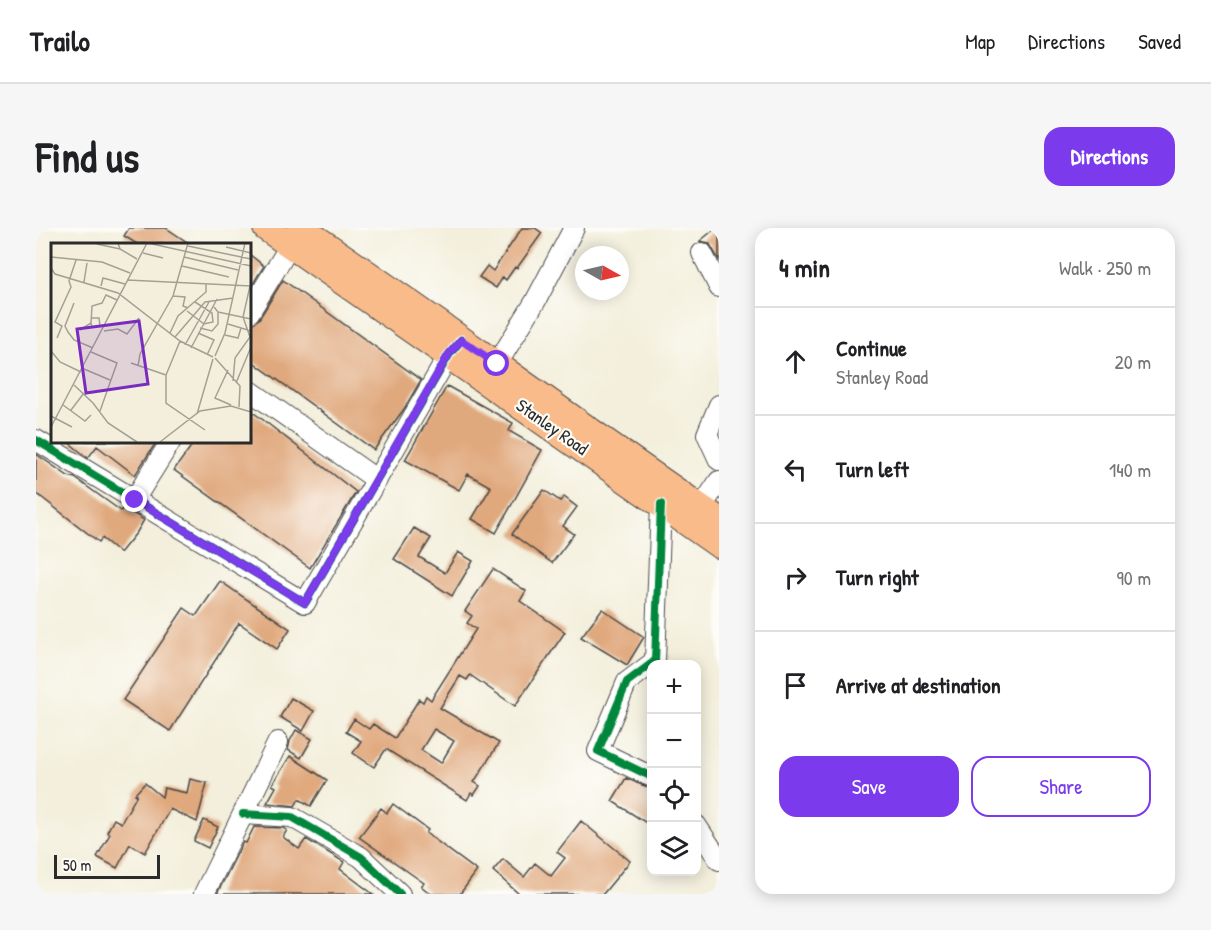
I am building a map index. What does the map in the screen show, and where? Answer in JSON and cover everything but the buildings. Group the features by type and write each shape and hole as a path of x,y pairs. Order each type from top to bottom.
{"main road":[{"name":"Stanley Road","path":"266,228 296,236 455,347 661,504 719,545"},
{"name":"Stanley Road","path":"455,347 497,364 552,406 710,514"}],"street":[{"path":"497,364 535,302 574,228"},
{"path":"250,311 296,236"},
{"path":"702,253 719,287"},
{"path":"36,440 305,603 455,347"},
{"path":"250,391 377,480"},
{"path":"719,405 707,434 719,460"},
{"path":"135,500 170,442"},
{"path":"710,514 719,481"},
{"path":"647,775 598,751 627,682 656,661 661,504"},
{"path":"204,894 278,742"},
{"path":"243,814 292,817 361,857 400,894"},
{"path":"701,833 719,860"}],"cycle path":[{"path":"36,440 305,603 449,355 461,340"},
{"path":"647,775 598,751 627,682 655,661 661,504"},
{"path":"243,814 292,817 361,857 400,894"}],"route":[{"path":"135,500 305,603 449,354 461,340 497,364"}]}
